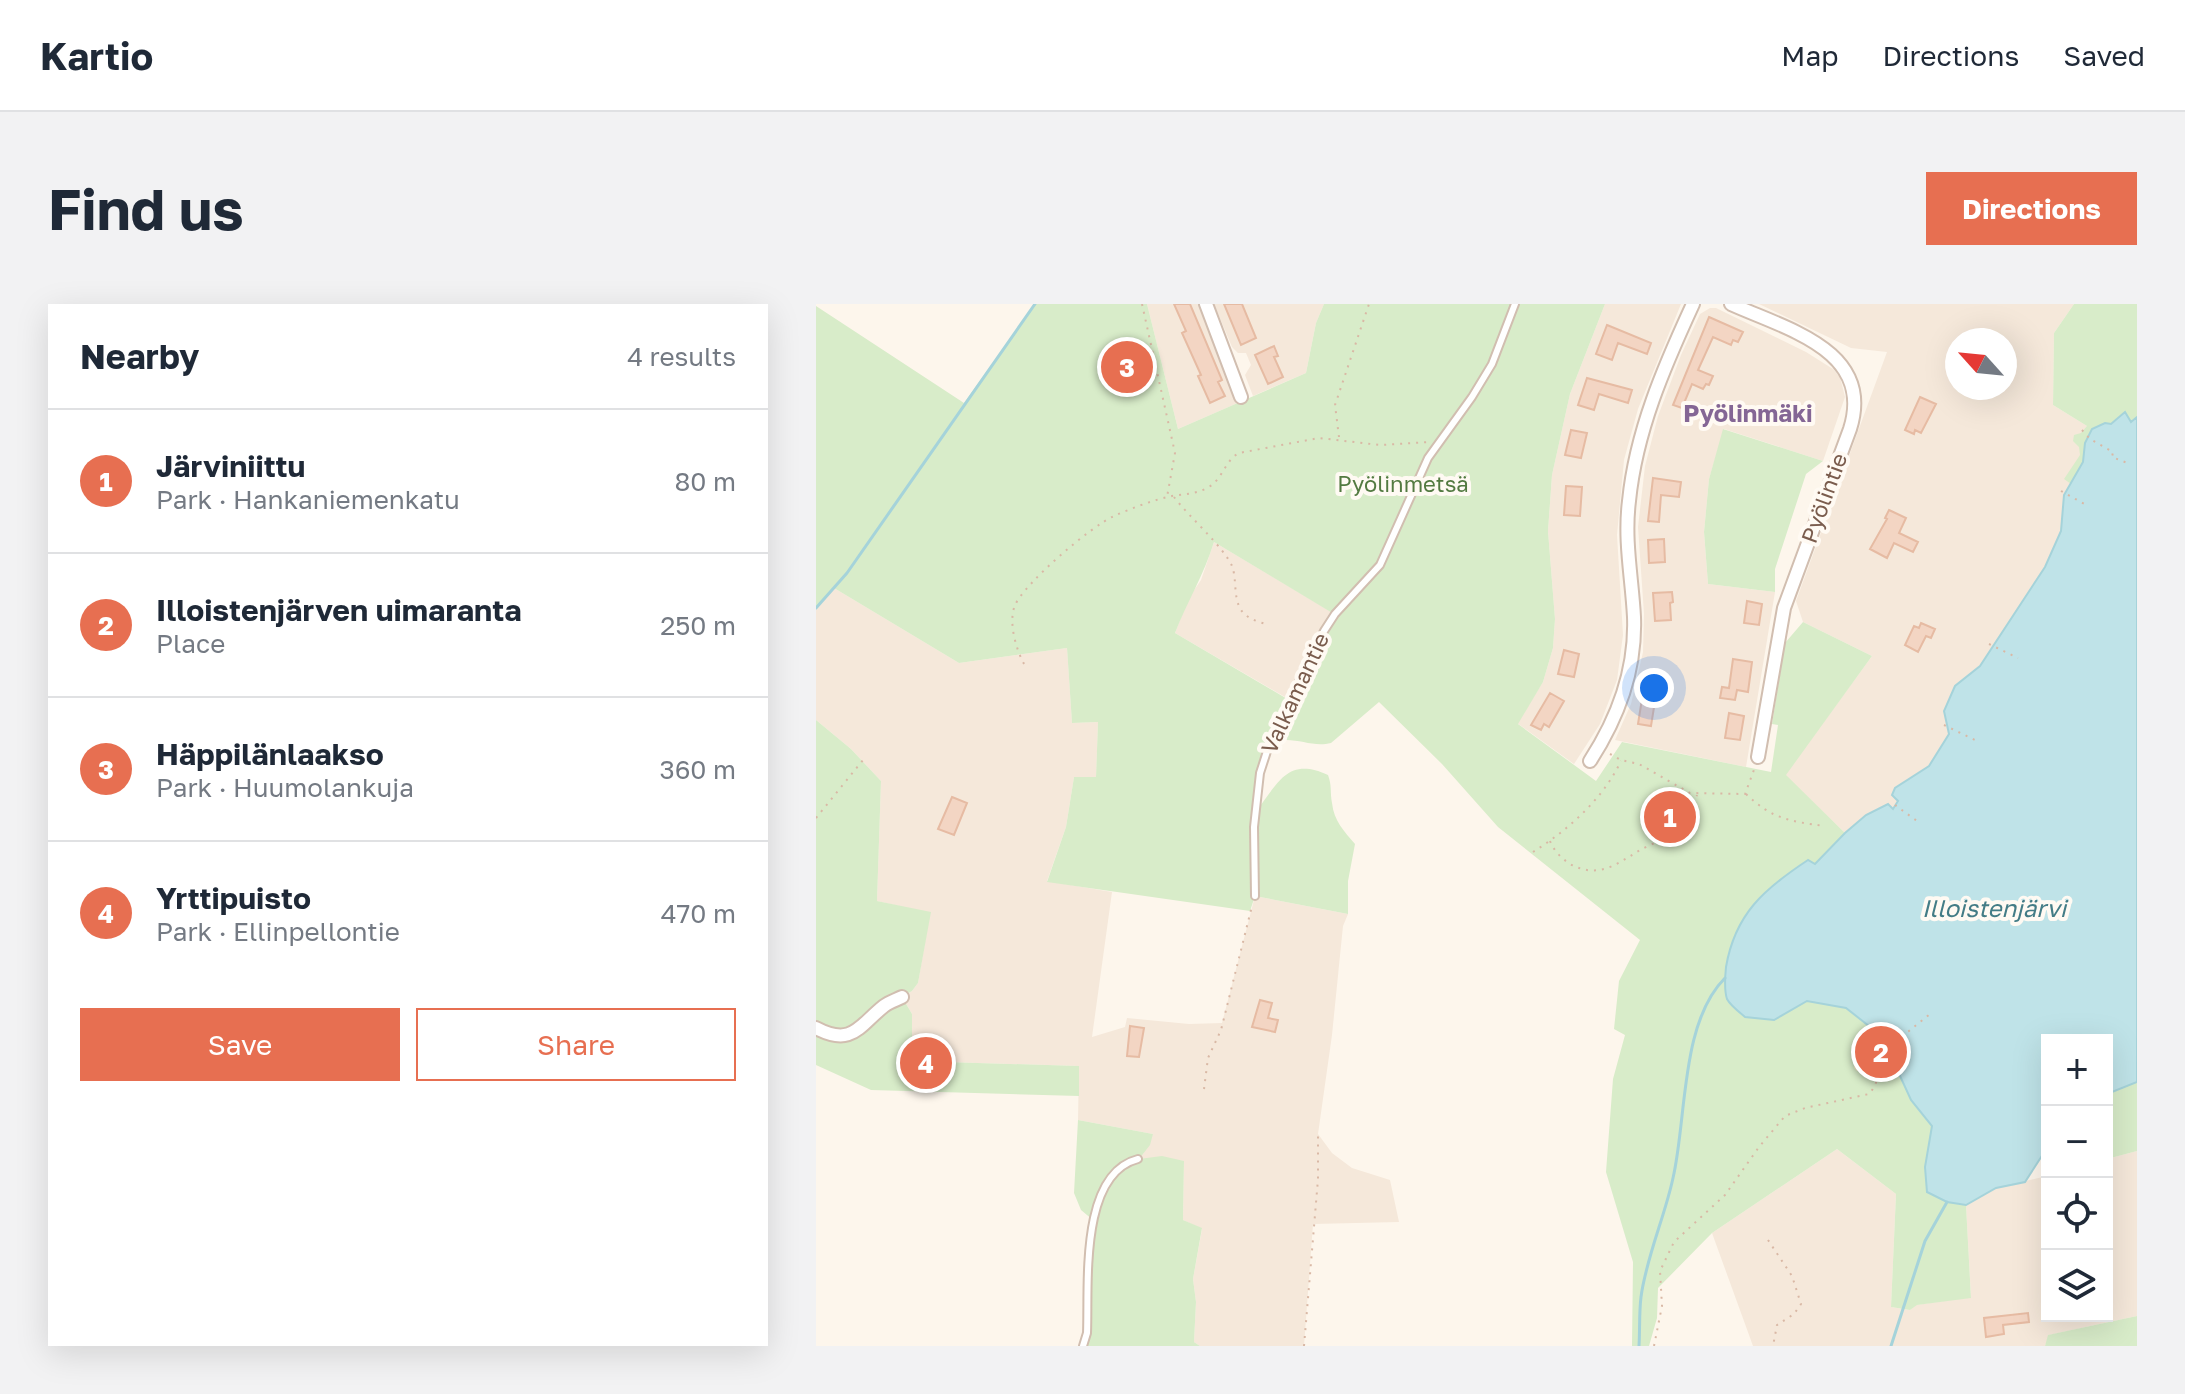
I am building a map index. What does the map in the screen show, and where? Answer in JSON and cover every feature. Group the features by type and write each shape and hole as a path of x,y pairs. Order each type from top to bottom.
{"street":[{"path":"1206,304 1241,397"},
{"path":"1590,761 1618,709 1630,671 1634,622 1627,530 1638,443 1693,304"},
{"name":"Pyölintie","path":"1731,304 1832,353 1850,378 1855,401 1850,429 1784,608 1757,761"},
{"path":"816,1028 826,1033 851,1035 885,1006 902,997"}],"lane":[{"name":"Valkamantie","path":"1255,896 1254,827 1260,773 1266,752 1324,631 1335,614 1380,565 1428,458 1492,364 1515,304"},
{"path":"1083,1346 1087,1333 1093,1220 1108,1180 1118,1167 1138,1159"}],"path":[{"path":"1142,304 1175,453 1167,498"},
{"path":"1339,439 1335,405 1369,304"},
{"path":"2082,430 2090,439 2113,452 2112,457 2130,464"},
{"path":"1024,664 1018,653 1012,618 1015,605 1030,585 1068,550 1111,517 1208,488 1218,480 1229,458 1239,453 1319,438 1380,445 1438,442"},
{"path":"2061,491 2088,506"},
{"path":"1173,496 1191,520 1223,551 1232,567 1242,611 1252,619 1269,625"},
{"path":"1989,644 2018,658"},
{"path":"1944,725 1977,741"},
{"path":"1612,755 1639,764 1679,789 1697,794 1745,794 1776,817 1824,826"},
{"path":"816,818 863,760"},
{"path":"1533,852 1550,841 1599,795 1621,760"},
{"path":"1745,794 1757,761"},
{"path":"1550,841 1554,849 1571,864 1591,871 1611,869 1648,846 1677,836 1687,827 1697,794"},
{"path":"1895,805 1917,821"},
{"path":"1204,1089 1208,1058 1221,1030 1255,896"},
{"path":"1654,1346 1662,1306 1660,1271 1674,1242 1725,1195 1785,1116 1805,1108 1869,1094 1875,1087 1888,1048 1930,1014"},
{"path":"1304,1346 1318,1179 1318,1134"},
{"path":"1768,1240 1792,1276 1801,1304 1794,1314 1777,1325 1773,1346"}],"shaded area":[{"path":"1147,304 1199,304 1240,402 1178,429"},
{"path":"1214,304 1324,304 1316,323 1306,373 1253,396 1245,375 1251,365 1246,353 1238,353 1232,347"},
{"path":"1605,304 1681,304 1638,409 1624,460 1617,535 1623,635 1617,680 1600,724 1574,764 1517,723 1543,682 1553,648 1555,619 1548,531 1552,475 1570,394"},
{"path":"1759,304 2074,304 2054,333 2053,405 2092,429 2064,495 2061,531 2045,567 1980,666 1955,687 1949,734 1929,766 1895,788 1899,801 1892,809 1888,804 1866,815 1845,833 1785,775 1872,656 1803,622 1796,601 1887,352 1851,348"},
{"path":"1716,308 1806,352 1833,369 1840,377 1845,397 1823,461 1724,429 1709,479 1704,532 1708,584 1775,592 1746,767 1615,740 1631,704 1643,652 1644,614 1638,527 1645,466 1658,416 1681,355 1700,314"},
{"path":"1214,542 1335,614 1290,700 1175,633 1188,599 1201,580"},
{"path":"834,588 959,663 1067,648 1072,723 1098,722 1096,778 1074,777 1066,827 1047,881 1112,892 1092,1037 1125,1027 1127,1018 1189,1024 1222,1023 1255,896 1348,914 1343,926 1318,1134 1332,1153 1352,1168 1390,1180 1399,1222 1313,1224 1304,1346 1200,1346 1194,1342 1196,1302 1193,1279 1202,1229 1183,1220 1184,1161 1138,1159 1153,1134 1078,1120 1079,1066 912,1061 912,1014 902,997 918,983 930,913 877,901 881,781 851,749 816,720 816,608"},
{"path":"1837,1149 1896,1194 1891,1307 1910,1310 1916,1305 1971,1297 1966,1205 1996,1188 2041,1177 2041,1322 2109,1322 2049,1335 2045,1346 1753,1346 1712,1233"},
{"path":"2137,1151 2137,1316 2113,1321 2113,1157"}],"green space":[{"name":"Pyölinmetsä","path":"1035,304 1147,304 1178,429 1306,373 1316,323 1324,304 1605,304 1570,394 1552,475 1548,531 1555,619 1553,648 1543,682 1518,724 1596,781 1622,742 1771,772 1778,725 1772,724 1785,643 1803,622 1872,656 1786,775 1845,833 1866,815 1888,804 1916,1018 1876,1050 1876,1067 1890,1054 1911,1100 1932,1126 1925,1167 1947,1202 1966,1205 1971,1298 1917,1305 1910,1310 1891,1307 1896,1194 1837,1149 1712,1233 1658,1288 1657,1318 1649,1346 1632,1346 1633,1262 1606,1172 1613,1079 1625,1035 1614,1029 1619,981 1640,940 1498,827 1442,764 1379,702 1331,743 1277,742 1265,757 1260,778 1257,810 1278,782 1293,771 1314,770 1328,775 1335,815 1355,844 1348,881 1348,914 1255,896 1250,911 1047,882 1066,827 1074,777 1096,777 1098,722 1072,723 1067,648 959,663 834,588 816,608 816,306 964,403","holes":["1214,542 1334,614 1289,700 1175,633"]},
{"path":"2074,304 2137,304 2137,456 2071,484 2064,479 2080,455 2079,447 2073,441 2074,435 2087,426 2053,405 2054,333"},
{"path":"1723,429 1823,461 1806,474 1775,569 1775,592 1708,584 1704,532 1709,479"},
{"path":"816,720 851,749 881,781 877,901 931,912 918,983 902,997 912,1014 912,1061 1079,1066 1079,1096 871,1090 816,1065"},
{"path":"2137,1082 2137,1151 2113,1157 2113,1106 2113,1092"},
{"path":"1078,1120 1153,1134 1150,1145 1139,1159 1162,1156 1184,1161 1183,1220 1202,1228 1193,1279 1196,1302 1194,1342 1200,1346 1083,1346 1093,1220 1081,1210 1074,1193"},
{"path":"2137,1316 2137,1346 2045,1346 2048,1335"}],"sand":[{"path":"1895,1036 1902,1046 1871,1067 1857,1071 1854,1068 1855,1056 1876,1050"}],"water":[{"name":"Illoistenjärvi","path":"2125,412 2131,422 2137,417 2137,1082 2113,1092 2113,1034 2041,1034 2041,1157 2025,1182 1996,1188 1966,1205 1947,1202 1927,1192 1925,1167 1932,1126 1911,1100 1890,1054 1902,1046 1895,1036 1888,1041 1846,1008 1807,1001 1774,1020 1745,1017 1727,999 1726,967 1730,948 1744,918 1765,893 1808,860 1815,864 1866,815 1888,804 1893,809 1898,801 1892,795 1895,788 1929,766 1949,734 1944,711 1955,686 1980,666 2045,567 2061,531 2064,495 2083,462 2085,443 2092,429 2105,423 2111,424"}],"building":[{"path":"1174,304 1190,304 1222,380 1218,382 1225,396 1210,403 1182,333 1186,331"},
{"path":"1224,304 1242,304 1256,338 1241,345"},
{"path":"1709,317 1743,332 1738,342 1733,340 1731,345 1713,337 1698,370 1713,376 1709,385 1706,384 1703,389 1692,384 1682,408 1673,405"},
{"path":"1607,325 1651,343 1647,354 1618,343 1612,360 1596,354"},
{"path":"1274,346 1278,356 1274,357 1283,377 1268,384 1255,355"},
{"path":"1587,378 1632,390 1628,403 1599,394 1594,410 1578,405"},
{"path":"1920,397 1936,404 1921,433 1915,430 1914,434 1905,430"},
{"path":"1571,430 1587,433 1581,458 1565,455"},
{"path":"1653,478 1681,482 1679,497 1661,495 1659,522 1648,521"},
{"path":"1566,486 1582,487 1580,516 1564,515"},
{"path":"1889,510 1906,518 1899,533 1918,542 1913,552 1894,543 1887,558 1870,549"},
{"path":"1664,539 1665,562 1649,563 1648,540"},
{"path":"1672,592 1671,620 1655,621 1653,593"},
{"path":"1747,601 1762,604 1759,625 1744,623"},
{"path":"1921,623 1935,629 1931,638 1926,636 1918,652 1905,645 1914,626 1919,628"},
{"path":"1564,650 1579,654 1574,677 1558,674"},
{"path":"1733,659 1752,662 1748,692 1737,690 1735,700 1720,698 1722,687 1729,688"},
{"path":"1550,693 1564,701 1549,727 1544,724 1541,730 1531,725"},
{"path":"1642,699 1655,701 1651,726 1638,724"},
{"path":"1729,713 1744,716 1740,740 1725,738"},
{"path":"952,797 967,803 954,835 938,829"},
{"path":"1260,1000 1272,1003 1268,1018 1278,1020 1275,1032 1252,1027"},
{"path":"1130,1026 1144,1028 1139,1057 1127,1056"},
{"path":"2028,1313 2029,1322 2003,1325 2004,1334 1986,1337 1984,1318"}],"waterway":[{"path":"816,608 847,573 1035,304"},
{"path":"1639,1346 1643,1282 1673,1178 1692,1045 1710,997 1725,978"},
{"path":"1891,1346 1925,1241 1947,1202"}],"place":[{"name":"Häppilänlaakso","path":"1127,367"},
{"name":"Järviniittu","path":"1670,817"},
{"name":"Illoistenjärven uimaranta","path":"1881,1052"},
{"name":"Yrttipuisto","path":"926,1063"}],"district":[{"name":"Pyölinmäki","path":"1748,414"}]}
